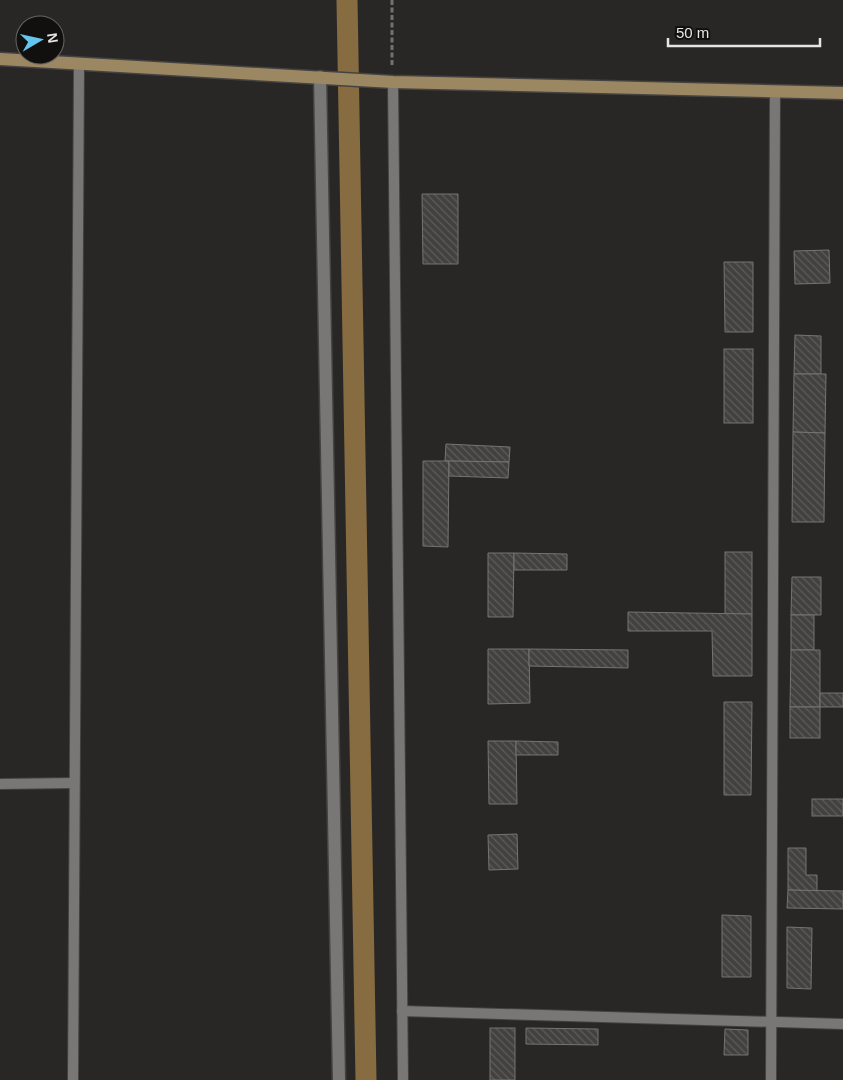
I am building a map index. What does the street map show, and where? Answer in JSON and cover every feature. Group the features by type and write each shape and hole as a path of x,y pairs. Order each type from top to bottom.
{"street":[{"path":"0,59 393,82 843,93"},
{"path":"320,77 339,1080"}],"lane":[{"path":"73,1080 73,783 79,64"},
{"path":"393,82 403,1080"},
{"path":"771,1080 775,91"},
{"path":"0,784 73,783"},
{"path":"402,1010 843,1024"}],"path":[{"path":"392,0 393,82"}],"building":[{"path":"422,194 458,194 458,264 423,264"},
{"path":"829,250 830,283 795,284 794,251"},
{"path":"724,262 753,262 753,332 725,332"},
{"path":"795,335 821,336 821,374 794,374"},
{"path":"724,349 753,349 753,423 724,423"},
{"path":"794,374 826,374 825,433 793,432"},
{"path":"793,432 825,433 824,522 792,522"},
{"path":"446,444 510,447 509,462 445,461"},
{"path":"423,461 449,461 448,547 423,546"},
{"path":"449,461 509,462 508,478 449,476"},
{"path":"725,552 752,552 752,614 725,614"},
{"path":"488,553 514,553 513,617 488,617"},
{"path":"514,553 567,554 567,570 514,570"},
{"path":"792,577 821,577 821,615 791,615"},
{"path":"628,612 752,614 752,676 713,676 712,631 628,631"},
{"path":"791,615 814,615 814,650 791,650"},
{"path":"488,649 529,649 530,703 488,704"},
{"path":"529,649 628,650 628,668 529,666"},
{"path":"791,650 820,650 820,707 790,707"},
{"path":"820,693 843,693 843,707 820,707"},
{"path":"724,702 752,702 751,795 724,795"},
{"path":"790,707 820,707 820,738 790,738"},
{"path":"488,741 516,741 517,804 489,804"},
{"path":"516,741 558,742 558,755 516,755"},
{"path":"812,799 843,799 843,816 812,816"},
{"path":"517,834 518,869 489,870 488,835"},
{"path":"788,848 806,848 806,875 817,875 817,891 788,890"},
{"path":"788,890 843,891 843,909 787,908"},
{"path":"722,915 751,916 751,977 722,977"},
{"path":"787,927 812,928 811,989 787,988"},
{"path":"490,1028 515,1028 515,1080 490,1080"},
{"path":"526,1028 598,1029 598,1045 526,1044"},
{"path":"725,1029 748,1030 748,1055 724,1055"}],"waterway":[{"path":"347,0 366,1080"}]}
